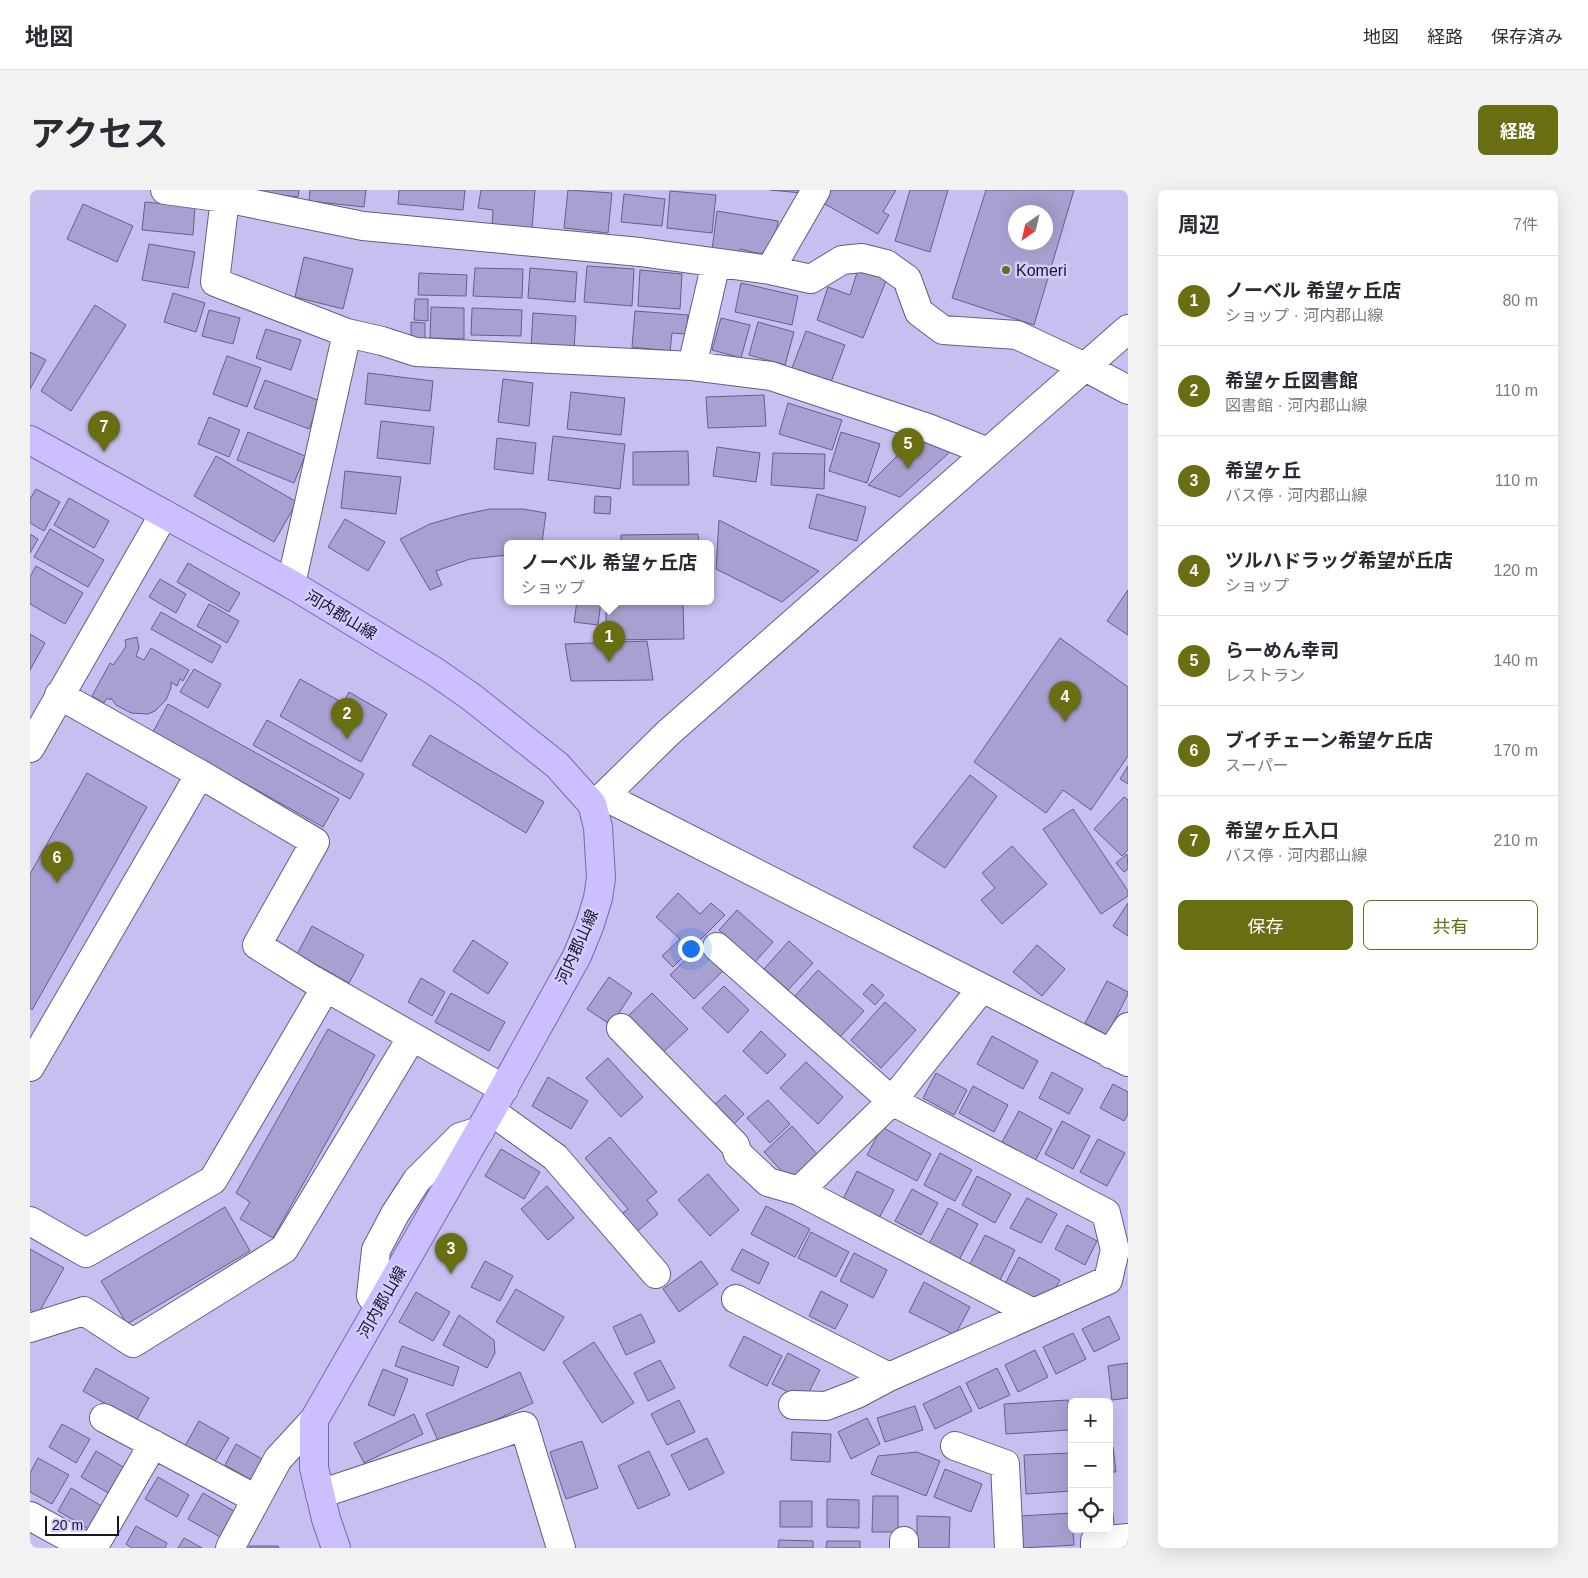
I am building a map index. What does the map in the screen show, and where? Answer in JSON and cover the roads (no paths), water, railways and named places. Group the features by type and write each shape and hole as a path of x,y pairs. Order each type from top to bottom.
{"main road":[{"name":"河内郡山線","path":"30,440 291,584 434,671 470,696 598,800 601,878 598,898 577,956 491,1111 314,1420 314,1468 336,1548"}],"street":[{"path":"165,190 226,194 363,226 640,252 770,270 810,279 842,260 862,258 886,264 907,279 918,312 943,330 1017,335 1085,366 1128,390"},
{"path":"770,270 816,190"},
{"path":"226,194 215,282 347,333 382,341 416,352 692,366 771,376 928,428 988,452"},
{"path":"692,366 716,263"},
{"path":"1128,329 668,733 598,800 982,988 1119,1058 1128,1027"},
{"path":"291,584 347,333"},
{"path":"30,748 164,514"},
{"path":"59,695 200,774 315,842 257,945 412,1038 491,1111 554,1157 656,1274"},
{"path":"30,1067 200,774"},
{"path":"717,946 892,1101 1106,1213 1114,1250 1108,1280 889,1377 857,1394 826,1406 793,1405"},
{"path":"30,1221 86,1253 213,1180 326,987"},
{"path":"798,1192 892,1101 982,988"},
{"path":"621,1028 735,1145 738,1154 768,1182 798,1192 1033,1313"},
{"path":"30,1328 84,1311 133,1343 284,1249 412,1038"},
{"path":"736,1299 889,1377"},
{"path":"104,1418 256,1499"},
{"path":"230,1548 278,1459 314,1420"},
{"path":"320,1494 524,1426 561,1548"},
{"path":"93,1548 153,1444"},
{"path":"955,1446 1005,1464 1009,1548"},
{"path":"30,1516 88,1548"},
{"path":"1095,1548 1095,1541 1128,1538"}],"place":[{"name":"Komeri","path":"1006,270"},
{"name":"希望ヶ丘入口","path":"104,452"},
{"name":"らーめん幸司","path":"908,469"},
{"name":"ノーベル 希望ヶ丘店","path":"609,662"},
{"name":"ツルハドラッグ希望が丘店","path":"1065,722"},
{"name":"希望ヶ丘図書館","path":"347,739"},
{"name":"ブイチェーン希望ケ丘店","path":"57,883"},
{"name":"希望ヶ丘","path":"451,1274"}]}
